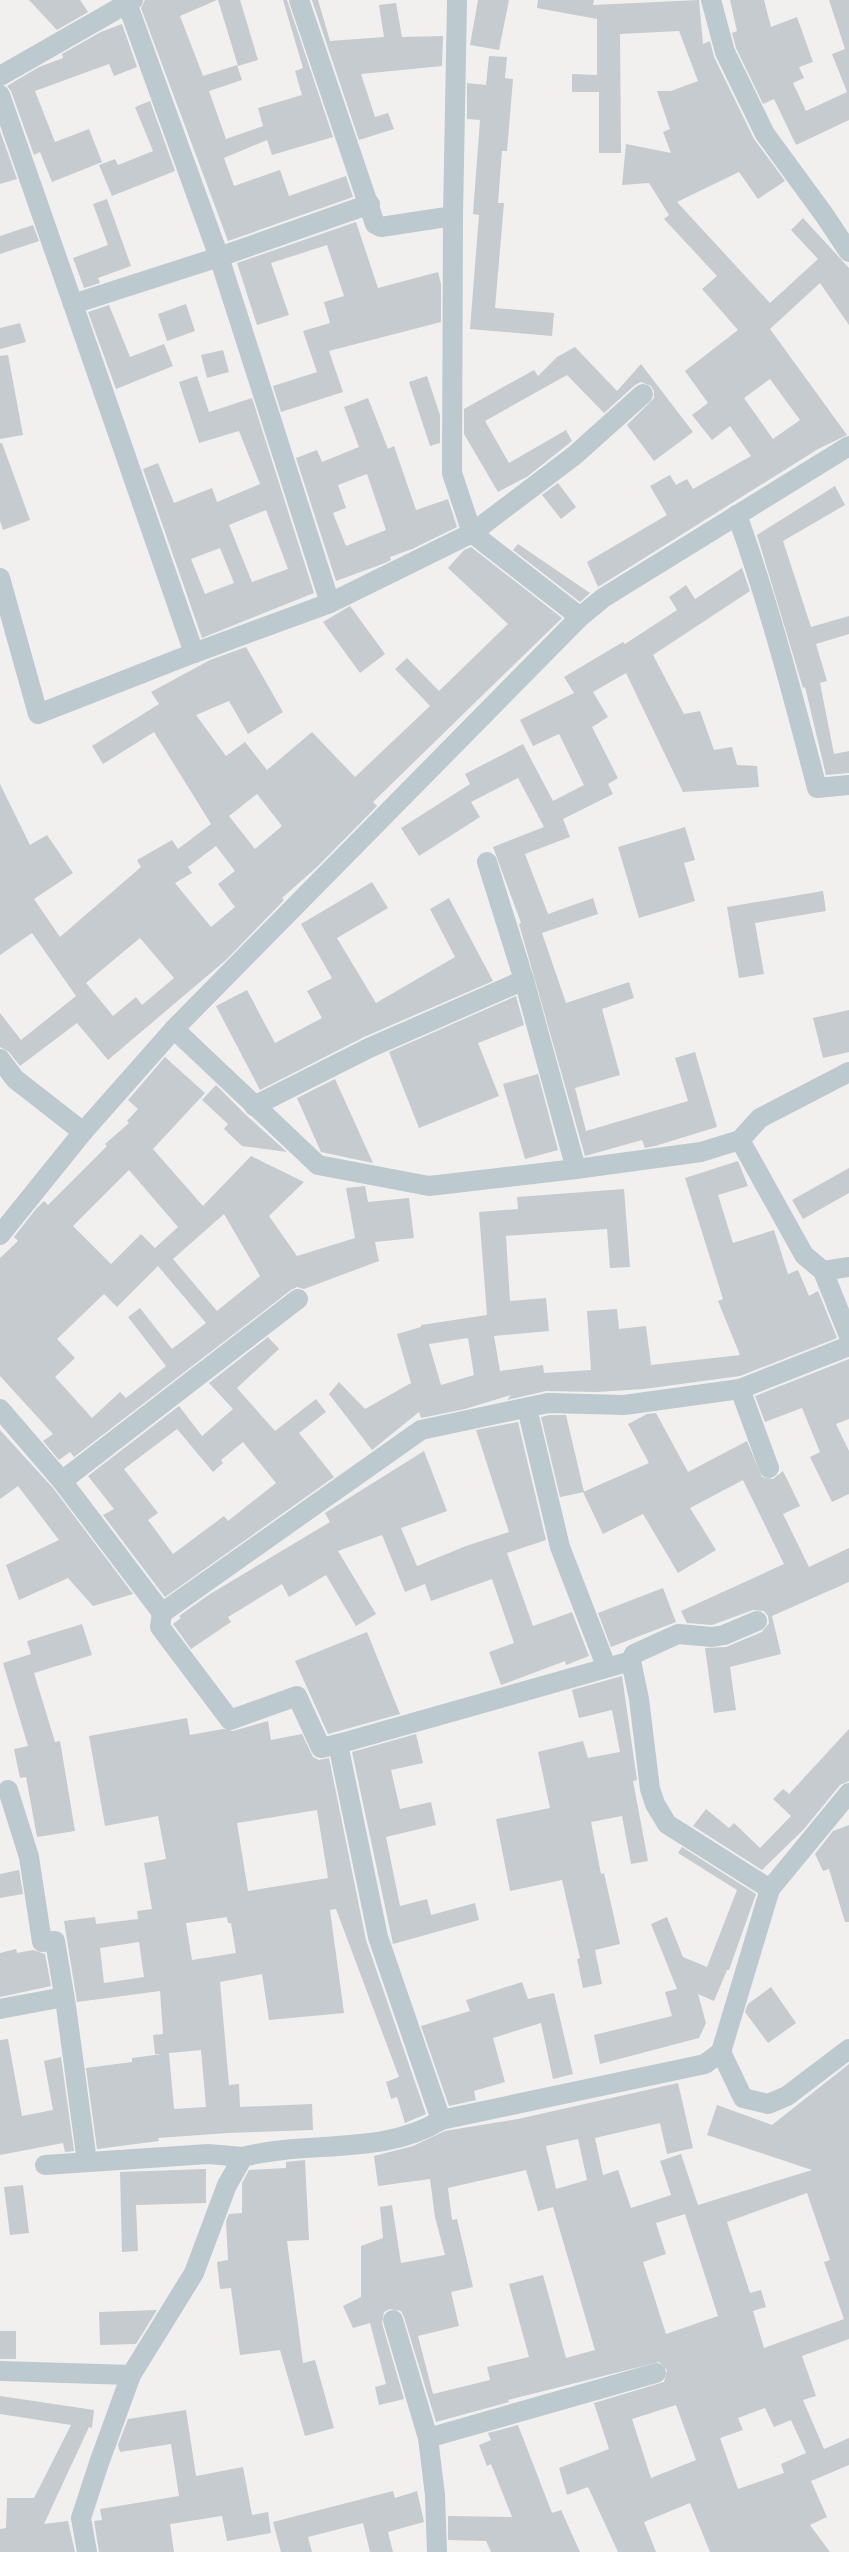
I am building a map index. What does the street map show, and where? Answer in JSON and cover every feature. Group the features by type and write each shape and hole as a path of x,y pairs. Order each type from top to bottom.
{"street":[{"path":"298,0 370,204 375,224 380,227 453,216"},
{"path":"457,0 453,216 452,473 472,533 580,617"},
{"path":"711,0 725,52 765,134 826,216 849,252"},
{"path":"0,76 130,2 219,257 330,603"},
{"path":"0,94 194,653"},
{"path":"73,304 219,257 370,204"},
{"path":"0,578 38,714 194,653 330,603 472,533 575,455 643,394"},
{"path":"0,1234 83,1132 174,1029 580,617 603,598 849,446"},
{"path":"736,515 754,564 783,658 817,788 849,786"},
{"path":"487,862 524,980 576,1169"},
{"path":"254,1106 369,1048 524,980"},
{"path":"174,1029 318,1165 362,1175 429,1186 701,1152 740,1140 760,1118 849,1072"},
{"path":"0,1059 15,1079 83,1132"},
{"path":"740,1140 804,1255 822,1271 849,1336"},
{"path":"822,1271 849,1267"},
{"path":"62,1481 298,1299"},
{"path":"162,1613 421,1430 548,1403 624,1405 740,1389 849,1346"},
{"path":"740,1389 769,1468"},
{"path":"527,1408 560,1546 606,1666"},
{"path":"0,1409 62,1481 162,1613 160,1627 230,1720 297,1696 321,1748 606,1666 631,1661"},
{"path":"757,1621 724,1635 712,1637 678,1634 634,1654 631,1661 640,1699 650,1788 655,1804 667,1824 770,1889"},
{"path":"338,1744 378,1938 441,2120"},
{"path":"8,1790 28,1857 42,1942 54,1941 64,1997 87,2162"},
{"path":"45,2165 208,2154 243,2157 268,2150 344,2147 424,2131 441,2120 704,2064 721,2052 770,1889 849,1793"},
{"path":"0,2009 64,1997"},
{"path":"721,2052 744,2098 768,2104 787,2096 849,2048"},
{"path":"87,2552 81,2518 131,2375 194,2273 227,2185 243,2157"},
{"path":"393,2320 428,2438 435,2496 437,2552"},
{"path":"0,2371 131,2375"},
{"path":"428,2438 656,2373"}],"building":[{"path":"29,0 80,0 88,12 57,30"},
{"path":"145,0 217,0 180,16 203,76 237,65 242,80 209,91 226,139 263,126 258,108 302,95 295,71 303,68 283,0 287,0 333,137 272,155 267,140 224,158 234,186 280,170 289,196 346,176 353,197 228,241 141,8"},
{"path":"218,0 240,0 258,60 238,66"},
{"path":"312,0 318,0 330,41 384,37 379,5 396,3 402,37 443,36 442,66 361,74 375,117 388,113 394,129 359,140"},
{"path":"478,0 509,0 499,50 470,45"},
{"path":"538,0 594,0 593,5 699,0 703,44 710,41 714,57 754,139 785,181 758,199 739,172 677,202 770,303 818,259 791,230 803,218 849,268 849,325 820,283 770,329 847,435 818,449 598,587 587,562 667,515 650,486 670,475 676,485 687,479 693,489 751,456 730,426 712,440 692,415 708,403 685,371 738,330 702,289 717,276 664,219 669,215 649,183 622,185 626,144 671,153 663,132 670,129 657,91 671,91 698,81 679,31 620,34 621,153 599,153 599,92 572,92 572,74 597,75 597,19 537,8","holes":["770,379 800,420 773,439 744,398"]},
{"path":"730,0 764,0 771,27 797,17 813,62 799,67 804,78 793,83 806,111 847,92 832,54 845,49 829,0 849,0 849,120 796,145 774,99 763,104 736,48 732,33 737,31"},
{"path":"122,24 137,67 114,76 109,64 35,91 55,142 89,129 102,162 52,182 40,152 34,155 11,91 7,86 39,67 63,58 62,54 101,32"},
{"path":"489,56 507,57 505,78 513,79 507,151 502,151 498,203 504,203 495,308 554,313 552,336 470,329 479,215 473,214 480,120 467,119 467,83 486,85"},
{"path":"150,101 175,171 112,196 99,165 115,159 118,165 153,151 135,107"},
{"path":"0,131 17,179 0,184"},
{"path":"107,199 131,266 98,278 100,283 84,288 73,258 108,245 93,204"},
{"path":"356,222 378,288 438,272 441,284 441,322 329,351 343,392 281,412 273,386 317,372 303,331 330,323 324,302 344,296 327,245 271,263 289,315 257,325 237,263"},
{"path":"33,225 39,241 0,254 0,236"},
{"path":"186,304 195,331 167,341 158,314"},
{"path":"109,305 130,357 164,344 173,366 116,389 88,312"},
{"path":"20,323 26,342 0,349 0,328"},
{"path":"575,347 617,391 641,364 693,432 654,461 627,425 654,398 654,391 651,386 641,382 635,385 604,413 567,375 485,421 509,463 566,430 572,441 528,476 498,492 464,434 464,409 534,370 538,376 557,357"},
{"path":"223,350 229,372 207,378 201,355"},
{"path":"8,355 23,435 0,439 0,356"},
{"path":"197,376 209,412 252,398 314,593 202,638 143,469 158,463 174,503 212,488 217,502 260,484 239,431 199,443 179,382","holes":["266,510 288,569 252,582 229,525","220,548 234,583 205,594 191,559"]},
{"path":"427,376 440,415 440,443 430,446 409,382"},
{"path":"368,398 388,449 394,446 416,510 448,499 457,527 412,549 390,557 391,560 385,563 336,581 296,458 317,450 322,462 359,447 344,407","holes":["367,474 386,530 346,546 333,513 346,508 338,485"]},
{"path":"0,443 2,443 30,520 3,530 0,521"},
{"path":"558,483 576,507 561,519 542,495"},
{"path":"835,486 845,505 783,541 811,627 849,616 849,634 816,644 827,681 820,683 834,754 849,751 849,773 826,775 805,687 803,688 757,535"},
{"path":"518,544 590,593 580,602 513,550"},
{"path":"471,547 562,618 373,802 377,806 318,866 282,898 284,900 226,960 108,1060 77,1023 20,1066 9,1052 0,1047 0,1013 21,1040 76,996 32,933 0,955 0,784 30,845 47,835 73,873 34,899 60,937 141,867 137,860 172,840 178,849 211,824 154,732 103,764 92,746 159,704 151,692 210,660 246,647 283,712 248,734 229,701 196,715 226,756 245,742 267,770 312,732 355,777 430,706 395,669 407,658 439,691 508,624 448,568 464,550","holes":["257,794 282,826 255,849 229,816","216,846 235,871 218,884 235,907 211,927 175,883 192,873 188,867","140,938 174,978 142,1005 136,997 113,1016 86,983"]},
{"path":"742,568 750,591 653,655 684,714 700,711 714,750 732,747 737,765 757,766 759,787 683,792 626,673 593,692 608,717 592,727 618,778 608,784 613,794 563,819 570,837 525,854 548,914 593,898 598,914 542,933 566,1003 629,982 634,998 602,1009 620,1075 575,1088 586,1131 688,1101 675,1058 695,1052 717,1127 655,1146 645,1148 642,1140 585,1156 519,924 521,923 493,847 544,827 518,778 471,802 480,817 419,856 401,828 470,784 465,774 523,744 553,801 584,785 559,734 533,746 520,720 574,693 564,677 623,642 625,644 677,610 669,597 686,585 695,599"},
{"path":"350,606 385,654 360,673 323,622"},
{"path":"685,827 695,860 684,863 695,901 639,918 618,847"},
{"path":"372,882 388,908 337,938 376,1003 455,957 430,909 449,898 493,981 364,1037 260,1090 216,1006 247,990 275,1043 322,1018 307,991 332,978 301,924"},
{"path":"823,891 826,911 755,923 764,974 739,978 727,907"},
{"path":"516,996 524,1025 478,1043 499,1096 419,1128 389,1052"},
{"path":"849,1010 849,1052 823,1058 813,1018"},
{"path":"165,1057 205,1093 153,1149 203,1206 251,1156 304,1182 269,1216 297,1256 355,1238 346,1188 365,1186 368,1202 409,1198 414,1238 375,1242 379,1261 304,1289 297,1287 291,1290 74,1457 70,1452 59,1460 43,1441 53,1434 0,1376 0,1258 18,1241 14,1237 36,1209 44,1201 48,1205 107,1146 105,1144 129,1123 127,1121 138,1109 128,1100","holes":["129,1170 178,1227 155,1248 141,1234 111,1264 73,1226","224,1214 260,1276 217,1311 173,1259","158,1266 206,1323 172,1349 140,1308 128,1317 166,1366 126,1398 120,1392 92,1418 55,1377 75,1358 57,1339 104,1294 117,1307"]},
{"path":"538,1074 558,1150 525,1159 503,1084"},
{"path":"335,1079 373,1163 321,1152 297,1098"},
{"path":"216,1085 287,1152 242,1146 224,1129 228,1124 202,1100"},
{"path":"738,1161 748,1186 718,1195 733,1243 774,1230 788,1274 798,1270 809,1296 818,1291 837,1338 740,1376 644,1389 597,1392 546,1391 507,1400 511,1395 465,1409 421,1418 419,1412 372,1450 329,1394 339,1382 365,1409 411,1383 397,1334 421,1327 421,1325 487,1315 479,1212 518,1209 517,1197 624,1189 630,1267 610,1268 607,1229 506,1236 510,1301 546,1298 549,1331 494,1336 500,1371 543,1365 544,1373 591,1370 587,1311 617,1309 619,1329 646,1326 651,1365 740,1355 718,1301 723,1299 685,1178","holes":["468,1338 474,1375 441,1385 429,1344"]},
{"path":"849,1168 849,1193 803,1219 792,1200"},
{"path":"268,1337 279,1349 237,1388 275,1431 316,1399 326,1412 299,1433 334,1477 165,1597 103,1515 114,1509 88,1476 179,1406 202,1436 233,1409 209,1383","holes":["177,1429 213,1472 223,1463 221,1460 243,1442 276,1483 228,1521 224,1516 173,1554 148,1520 158,1513 124,1469"]},
{"path":"849,1359 849,1419 836,1424 849,1451 849,1494 832,1502 810,1457 820,1452 802,1408 765,1422 755,1396"},
{"path":"656,1413 688,1472 747,1441 762,1477 773,1479 783,1471 800,1506 783,1514 809,1567 849,1548 849,1582 772,1616 781,1654 730,1667 736,1710 714,1713 705,1648 726,1647 762,1632 769,1623 768,1616 764,1611 753,1610 712,1625 687,1623 681,1611 784,1564 743,1480 690,1508 716,1550 678,1573 643,1514 603,1534 583,1492 649,1463 628,1424 647,1414"},
{"path":"566,1415 584,1492 560,1497 541,1417"},
{"path":"518,1422 546,1540 507,1553 533,1626 572,1612 589,1656 566,1665 565,1661 501,1685 489,1652 514,1643 492,1579 431,1601 425,1584 405,1592 382,1535 338,1551 376,1614 356,1626 326,1575 289,1597 282,1584 228,1617 231,1622 191,1649 173,1624 181,1618 179,1616 210,1594 330,1522 325,1513 424,1451 447,1511 401,1528 417,1566 466,1546 509,1532 476,1430"},
{"path":"0,1430 53,1488 133,1594 93,1606 68,1578 19,1600 6,1565 59,1540 18,1486 0,1499"},
{"path":"663,1588 676,1622 611,1647 598,1613"},
{"path":"82,1624 92,1655 34,1673 55,1742 60,1741 75,1831 37,1837 26,1777 20,1778 14,1749 28,1746 3,1663 31,1654 27,1641"},
{"path":"367,1632 400,1714 328,1734 295,1661"},
{"path":"622,1676 637,1780 633,1781 648,1861 631,1864 622,1816 591,1822 601,1874 604,1873 620,1944 595,1950 602,1984 583,1988 577,1959 580,1958 562,1880 510,1891 496,1819 550,1808 538,1752 583,1741 588,1758 620,1752 612,1710 579,1718 572,1690"},
{"path":"187,1718 190,1735 223,1729 233,1731 268,1721 271,1740 302,1734 313,1757 319,1760 329,1758 366,1940 426,2114 405,2123 397,2097 391,2099 386,2082 399,2077 336,1909 330,1910 344,2013 269,2020 262,1974 220,1982 229,2085 239,2084 240,2107 312,2104 313,2130 158,2138 159,2141 97,2149 86,2068 132,2062 132,2058 162,2054 155,2054 153,2035 163,2034 160,1991 77,2002 64,1921 95,1917 96,1924 138,1919 137,1911 152,1909 144,1863 166,1859 158,1816 105,1826 89,1736","holes":["317,1810 328,1878 248,1891 237,1823","227,1917 228,1923 231,1923 236,1953 192,1960 186,1923","139,1942 144,1977 104,1983 100,1948","201,2050 206,2107 174,2109 169,2053"]},
{"path":"849,1729 849,1781 840,1785 804,1829 762,1870 693,1826 706,1809 729,1828 734,1823 760,1848 791,1816 773,1799 783,1789 789,1794"},
{"path":"416,1734 423,1763 391,1770 400,1809 431,1802 436,1825 386,1837 400,1906 427,1899 431,1915 475,1903 479,1920 393,1944 352,1752"},
{"path":"849,1825 849,1922 845,1922 829,1869 823,1871 815,1854 833,1831"},
{"path":"682,1847 756,1894 729,1970 727,1970 714,2001 698,1994 706,2023 699,2038 600,2064 594,2035 672,2016 665,1992 677,1989 651,1924 667,1917 683,1957 707,1967 737,1890 678,1853"},
{"path":"19,1870 23,1894 0,1898 0,1874"},
{"path":"16,1949 17,1953 33,1950 45,1954 51,1986 0,1997 0,1953"},
{"path":"522,1982 528,1999 554,1993 573,2074 553,2079 541,2023 493,2038 505,2082 474,2091 476,2100 449,2106 421,2026 470,2011 466,2000"},
{"path":"771,1987 796,2023 768,2043 745,2012 748,2004"},
{"path":"8,2039 22,2116 53,2110 44,2061 61,2057 74,2151 65,2152 63,2143 0,2155 0,2040"},
{"path":"849,2064 849,2339 802,2356 816,2396 803,2400 824,2449 849,2438 849,2465 811,2481 827,2517 810,2525 830,2552 710,2552 690,2503 644,2522 656,2552 618,2552 588,2487 567,2495 559,2468 609,2449 594,2403 664,2382 667,2370 659,2362 508,2400 509,2402 436,2422 404,2317 401,2311 390,2309 384,2312 382,2323 404,2399 379,2405 375,2387 386,2384 370,2323 353,2328 343,2306 361,2297 361,2246 383,2238 380,2207 392,2205 401,2263 445,2255 435,2217 430,2179 378,2186 374,2156 413,2146 445,2131 518,2119 678,2083 693,2148 667,2154 660,2123 595,2138 603,2175 618,2170 631,2208 671,2195 660,2161 681,2154 698,2205 812,2170 707,2135 717,2105 772,2125","holes":["578,2139 587,2180 556,2189 546,2146","526,2170 538,2211 553,2207 595,2350 566,2358 543,2275 509,2284 529,2357 487,2367 490,2380 433,2394 418,2336 459,2326 451,2292 473,2287 457,2219 452,2220 448,2188","807,2193 830,2260 824,2262 844,2319 764,2348 753,2311 766,2307 761,2290 750,2293 727,2222","685,2214 718,2316 666,2334 643,2262 666,2254 656,2223","676,2405 696,2460 651,2478 632,2419","765,2408 774,2427 791,2420 806,2453 781,2464 784,2473 738,2489 720,2438 743,2430 738,2418"]},
{"path":"305,2160 309,2240 287,2241 303,2363 315,2360 334,2428 305,2436 280,2350 240,2355 231,2288 220,2289 217,2262 228,2260 226,2221 229,2214 242,2213 242,2183 249,2170 286,2168 286,2162"},
{"path":"206,2169 206,2203 136,2205 138,2251 122,2252 120,2172"},
{"path":"23,2185 29,2233 10,2235 4,2187"},
{"path":"157,2310 136,2344 100,2345 99,2312"},
{"path":"0,2331 16,2331 16,2359 0,2359"},
{"path":"0,2396 94,2410 92,2428 89,2427 44,2524 68,2521 75,2552 0,2552 0,2529 6,2528 7,2498 34,2498 71,2425 0,2414"},
{"path":"186,2410 196,2476 243,2467 252,2515 268,2512 271,2533 227,2541 222,2516 170,2524 174,2552 99,2552 94,2521 102,2520 100,2509 179,2496 171,2444 120,2452 118,2445 128,2419"},
{"path":"518,2425 552,2513 561,2510 580,2552 491,2552 486,2541 448,2540 448,2516 512,2517 491,2464 487,2466 479,2445 491,2440 488,2433"},
{"path":"393,2491 395,2498 417,2491 424,2522 388,2532 393,2552 370,2552 363,2523 308,2537 312,2552 281,2552 273,2522"}]}
